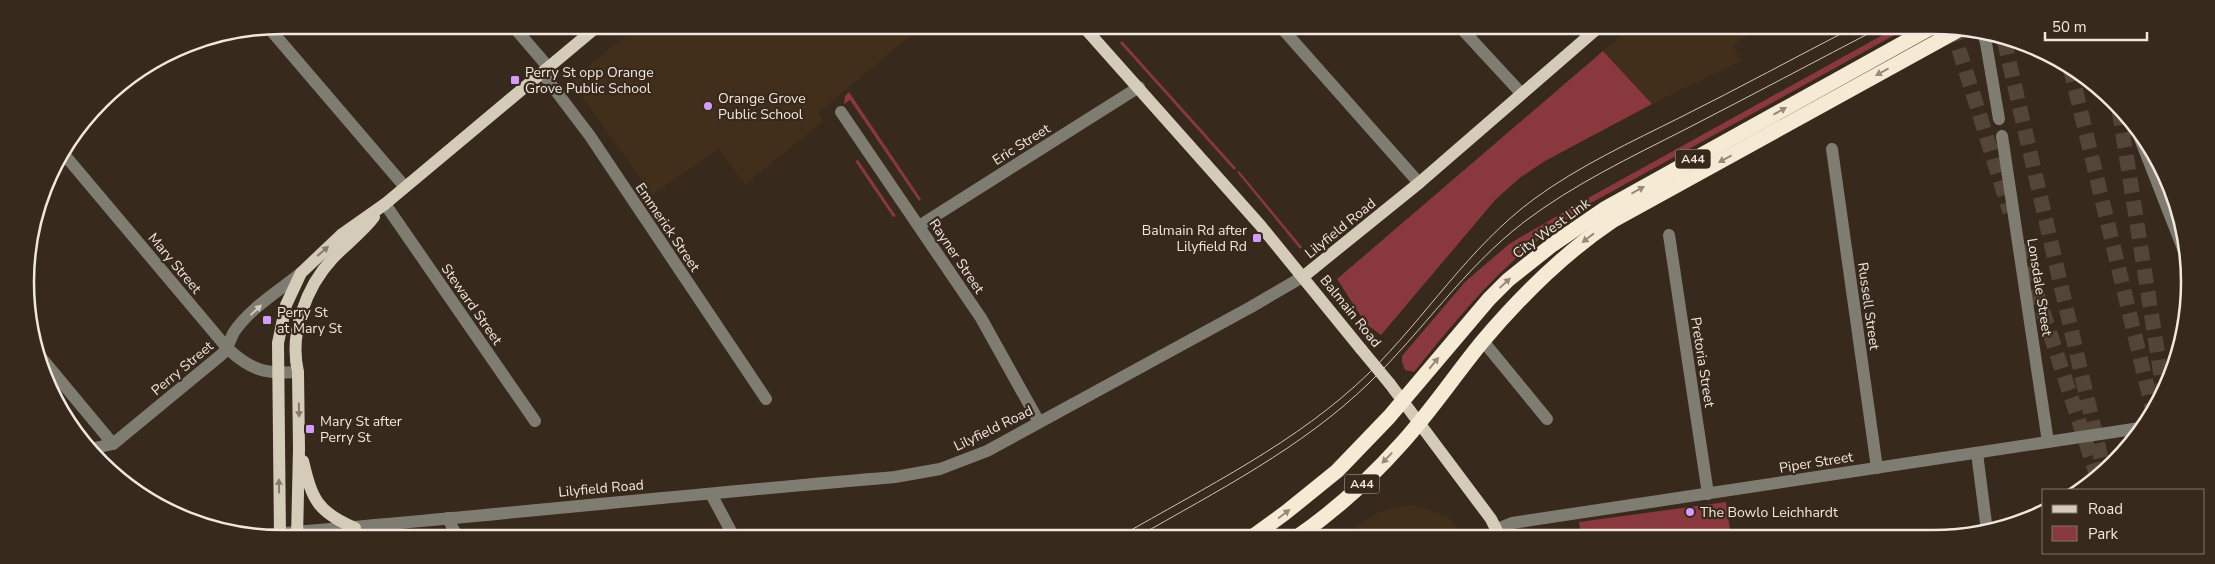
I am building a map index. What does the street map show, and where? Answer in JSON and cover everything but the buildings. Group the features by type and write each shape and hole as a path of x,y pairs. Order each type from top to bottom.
{"highway":[{"name":"City West Link","path":"1262,530 1337,471 1403,400 1489,298 1508,280 1577,227 1732,137 1919,34"},
{"name":"A44","path":"1306,530 1355,491 1403,443 1483,341 1528,292 1590,236 1612,221 1951,34"}],"main road":[{"name":"Perry Street","path":"277,374 278,343 283,316 290,294 301,273 342,235 385,204 589,34"},
{"name":"Balmain Road","path":"1090,34 1201,157 1304,276 1403,400 1496,530"},
{"name":"Lilyfield Road","path":"1304,276 1419,183 1590,34"},
{"name":"Perry Street","path":"298,372 296,361 297,331 310,290 332,259 365,229 385,204"},
{"path":"297,530 300,448 298,372"},
{"path":"277,374 280,530"},
{"path":"300,448 312,494 318,503 328,515 355,528"}],"street":[{"path":"274,34 405,187"},
{"name":"Emmerick Street","path":"519,34 546,71 766,399"},
{"path":"1287,34 1419,183"},
{"path":"1466,34 1521,93"},
{"path":"1985,40 1999,119"},
{"name":"Eric Street","path":"920,226 1139,87"},
{"name":"Rayner Street","path":"841,112 981,318 1039,422"},
{"name":"Lonsdale Street","path":"2002,136 2048,442"},
{"name":"Russell Street","path":"1832,149 1877,468"},
{"path":"2147,156 2175,229"},
{"name":"Mary Street","path":"67,158 228,349 243,362 259,371 277,374 298,372"},
{"name":"Steward Street","path":"385,204 535,420"},
{"name":"Pretoria Street","path":"1669,235 1708,494"},
{"name":"Perry Street","path":"96,448 113,444 228,349 234,333 256,310 301,273"},
{"name":"Lilyfield Road","path":"338,530 895,476 940,468 987,451 1276,294 1304,276"},
{"path":"1483,341 1547,419"},
{"path":"48,365 113,444"},
{"name":"Piper Street","path":"1502,530 1512,523 2133,429"},
{"path":"1977,453 1986,524"},
{"path":"711,494 730,530"},
{"path":"448,518 454,530"}],"shaded area":[{"name":"Orange Grove Public School","path":"627,34 912,34 818,113 823,121 745,185 719,149 652,195 571,81"},
{"path":"1623,34 1750,34 1733,45 1741,61 1652,104 1603,51"},
{"path":"1413,505 1447,516 1458,530 1354,530 1378,513 1396,507"}],"green space":[{"path":"1884,34 1896,34 1591,203 1560,224 1511,263 1485,289 1414,372 1405,370 1402,356 1465,282 1509,244"},
{"path":"1122,41 1236,168 1234,170 1120,43"},
{"path":"1603,51 1652,104 1545,161 1521,177 1496,199 1381,335 1366,324 1337,279"},
{"path":"849,92 921,199 919,201 850,100 844,104 845,96"},
{"path":"858,160 896,216 893,217 855,161"},
{"path":"1239,171 1302,247 1300,249 1237,172"},
{"name":"The Bowlo Leichhardt","path":"1726,502 1730,530 1580,530 1579,522"}],"tunnel":[{"path":"1954,35 2010,212"},
{"path":"2005,45 2102,464"},
{"path":"2072,77 2151,401"},
{"path":"2120,118 2162,378"},
{"path":"2021,245 2095,470"}],"tram line":[{"path":"1131,530 1217,482 1281,442 1341,398 1390,351 1468,260 1511,218 1551,187 1606,155 1841,34"},
{"path":"1149,530 1258,467 1316,428 1343,406 1389,363 1482,259 1502,240 1543,208 1603,172 1868,34"}],"place":[{"name":"Perry St opp Orange Grove Public School","path":"515,80"},
{"name":"Orange Grove Public School","path":"708,106"},
{"name":"Balmain Rd after Lilyfield Rd","path":"1257,238"},
{"name":"Perry St at Mary St","path":"267,320"},
{"name":"Mary St after Perry St","path":"310,429"},
{"name":"The Bowlo Leichhardt","path":"1690,512"}]}
